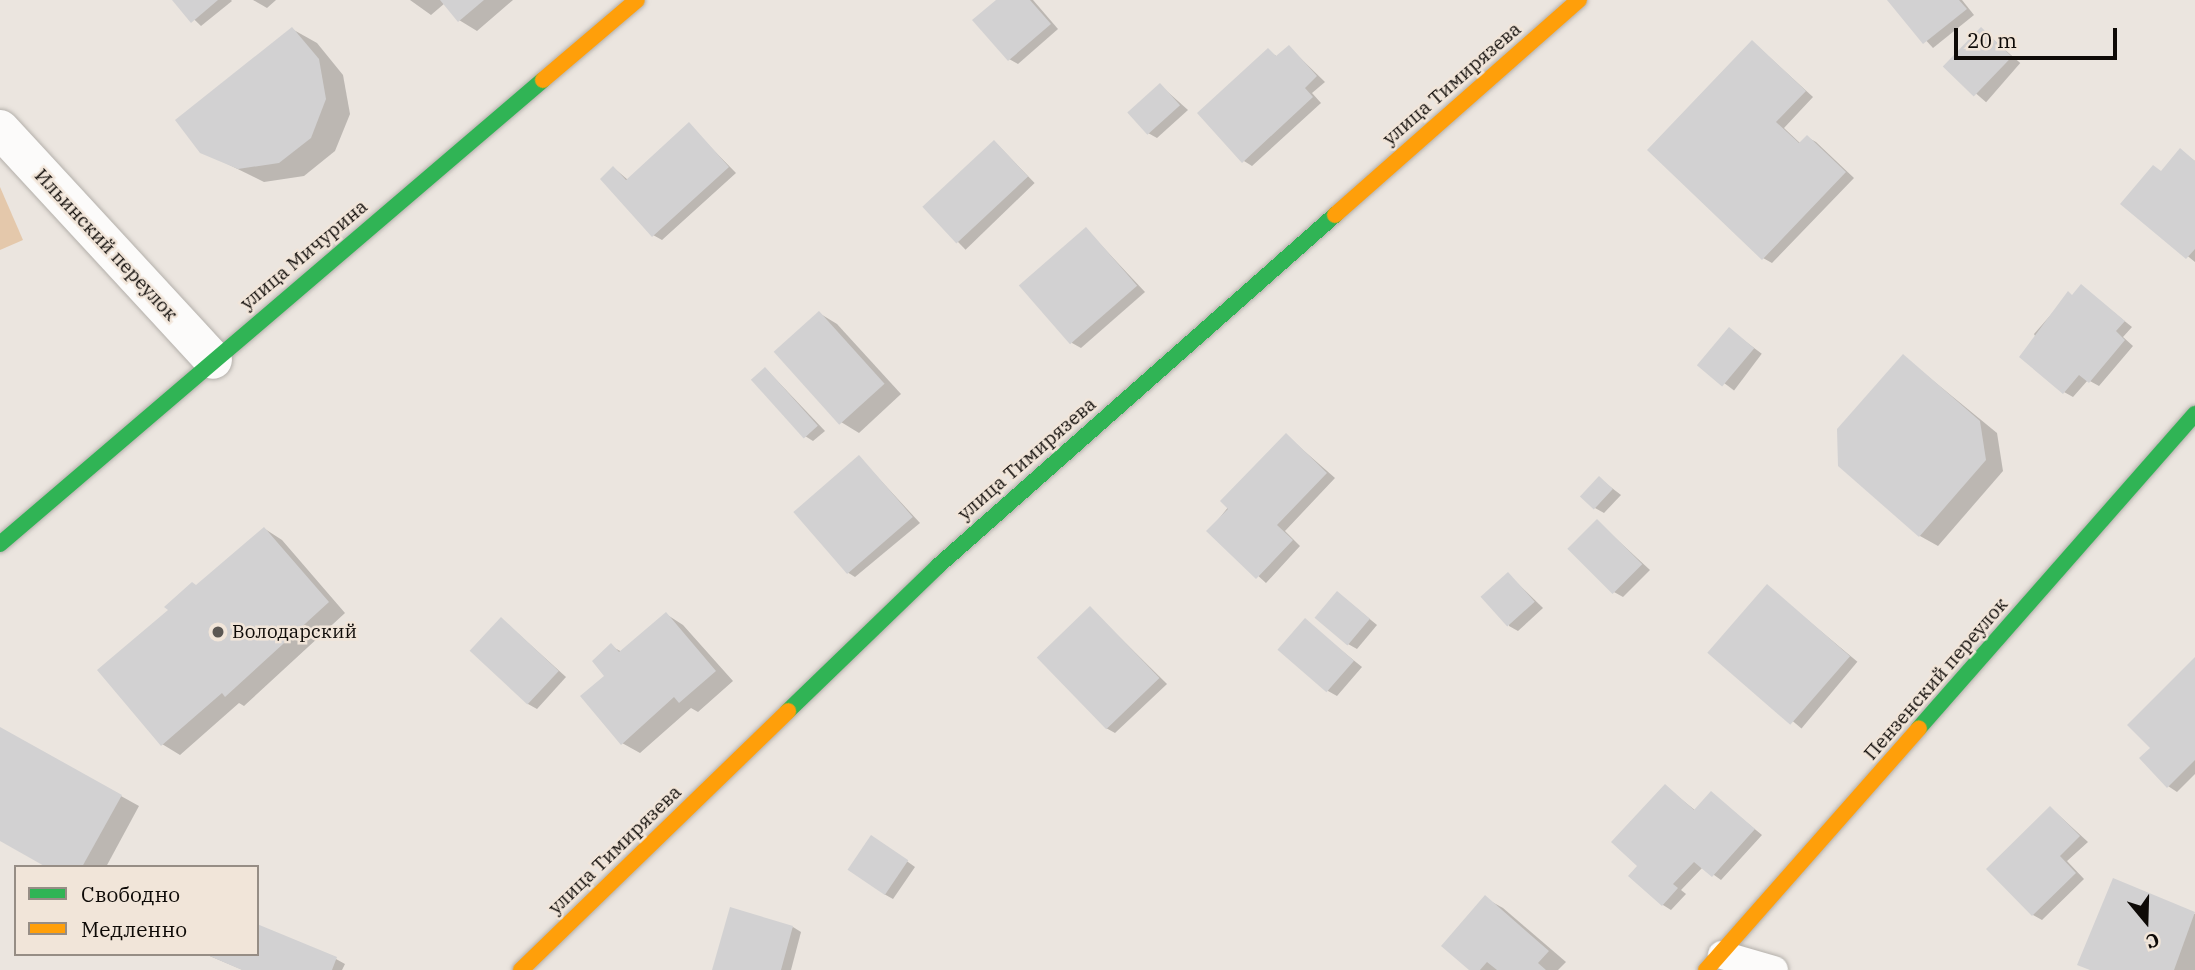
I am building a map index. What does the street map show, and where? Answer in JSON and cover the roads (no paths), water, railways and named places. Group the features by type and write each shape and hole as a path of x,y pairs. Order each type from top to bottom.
{"street":[{"name":"улица Мичурина","path":"0,544 637,0"},
{"name":"улица Тимирязева","path":"521,970 938,566 1579,0"},
{"name":"Ильинский переулок","path":"0,129 213,360"},
{"name":"Пензенский переулок","path":"1714,962 2195,414"}],"lane":[{"path":"1714,962 1774,970"}],"place":[{"name":"Володарский","path":"218,632"}]}
